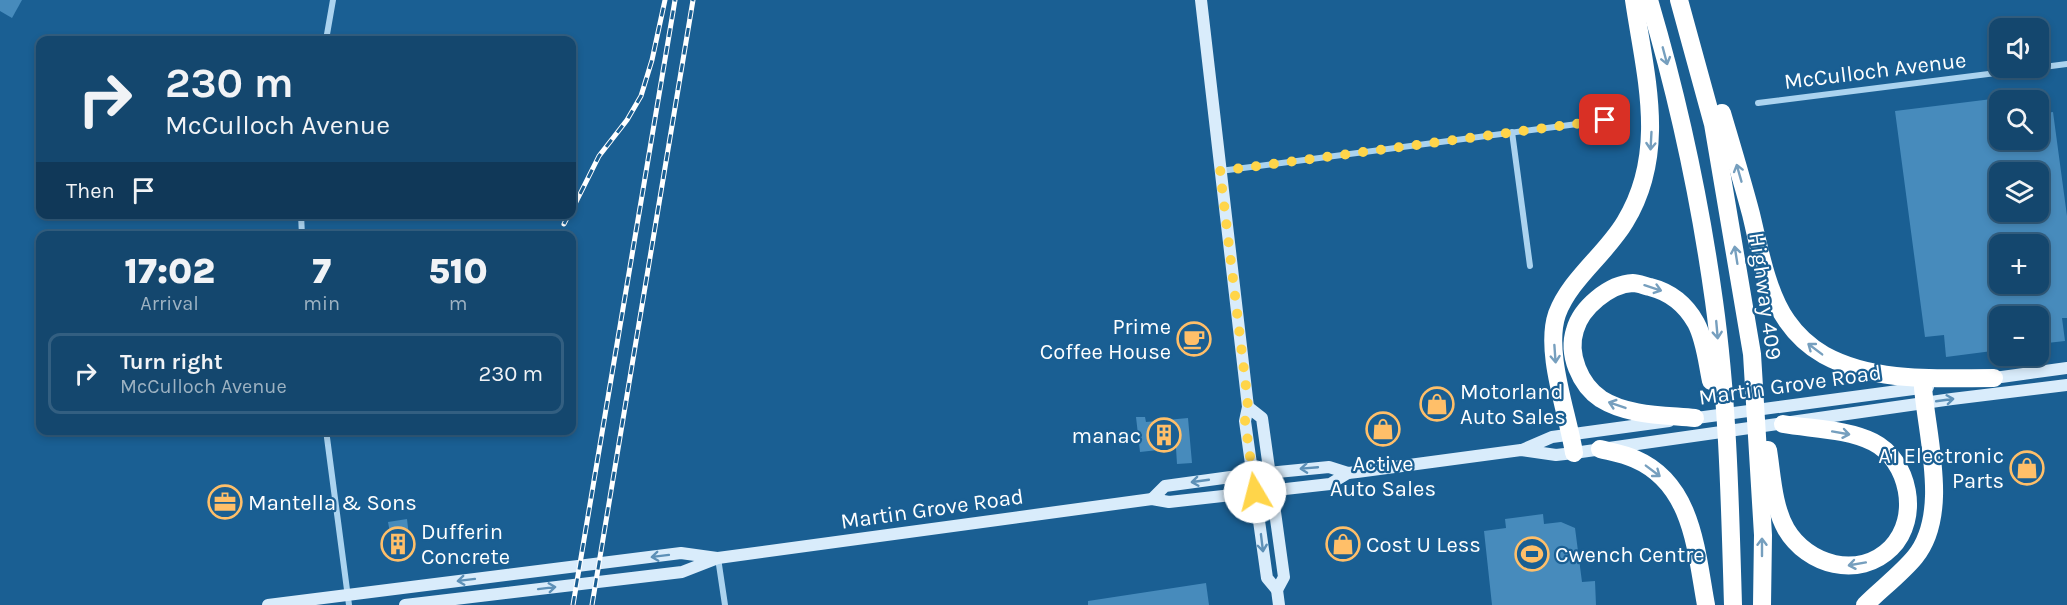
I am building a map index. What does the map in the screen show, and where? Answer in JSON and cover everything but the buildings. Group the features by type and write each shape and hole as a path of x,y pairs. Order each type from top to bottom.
{"highway":[{"path":"1574,453 1555,360 1554,332 1557,314 1565,298 1625,222 1643,184 1650,154 1649,83 1634,0"},
{"path":"1648,0 1665,56 1695,187 1714,302 1728,455 1734,605"},
{"name":"Highway 409","path":"1679,0 1713,124 1752,354 1762,536 1762,605"},
{"path":"1686,0 1702,44 1761,256 1775,297 1786,320 1801,338 1822,354 1857,368 1919,378 1994,378"},
{"path":"1695,418 1642,412 1612,404 1600,398 1587,385 1578,370 1573,352 1575,330 1585,312 1600,296 1619,285 1634,283 1659,289 1680,301 1696,324 1705,348 1728,455"},
{"path":"1752,354 1776,503 1785,527 1797,545 1814,558 1834,565 1857,565 1876,558 1892,547 1910,505 1904,476 1887,451 1864,438 1783,424"},
{"path":"1865,605 1916,556 1929,534 1935,503 1923,395"},
{"path":"1600,449 1627,456 1644,464 1660,475 1675,492 1691,521 1706,605"}],"main road":[{"path":"1201,0 1248,407 1245,421 1267,578 1277,590 1279,605"},
{"name":"Martin Grove Road","path":"1521,450 1556,455 1697,437 1783,424 1994,378 2067,368"},
{"name":"Martin Grove Road","path":"405,605 682,572 718,558 1152,499 1169,502 1330,484 1348,473 1521,450 1552,437 1781,406 2067,385"},
{"path":"1248,407 1262,418 1284,577 1277,590"},
{"name":"Martin Grove Road","path":"1152,499 1165,486 1253,474 1329,467 1348,473"},
{"name":"Martin Grove Road","path":"268,605 348,600 681,553 718,558"}],"street":[{"path":"327,36 333,0"},
{"name":"McCulloch Avenue","path":"1758,103 2067,64"},
{"path":"1220,171 1623,118"},
{"path":"1512,132 1530,266"},
{"path":"327,435 348,600"},
{"path":"718,558 725,605"}],"railway":[{"path":"576,202 599,156 627,120 641,96 652,60 665,0"},
{"path":"573,605 675,0"},
{"path":"592,605 693,0"},
{"path":"564,224 566,219"}],"place":[{"name":"Prime Coffee House","path":"1194,339"},
{"name":"Motorland Auto Sales","path":"1437,404"},
{"name":"Active Auto Sales","path":"1383,429"},
{"name":"manac","path":"1164,435"},
{"name":"A1 Electronic Parts","path":"2027,468"},
{"name":"Mantella & Sons","path":"225,502"},
{"name":"Dufferin Concrete","path":"398,544"},
{"name":"Cost U Less","path":"1343,544"},
{"name":"Cwench Centre","path":"1532,554"}],"route":[{"path":"1255,492 1245,421 1248,407 1246,387 1220,171 1605,120"}]}
